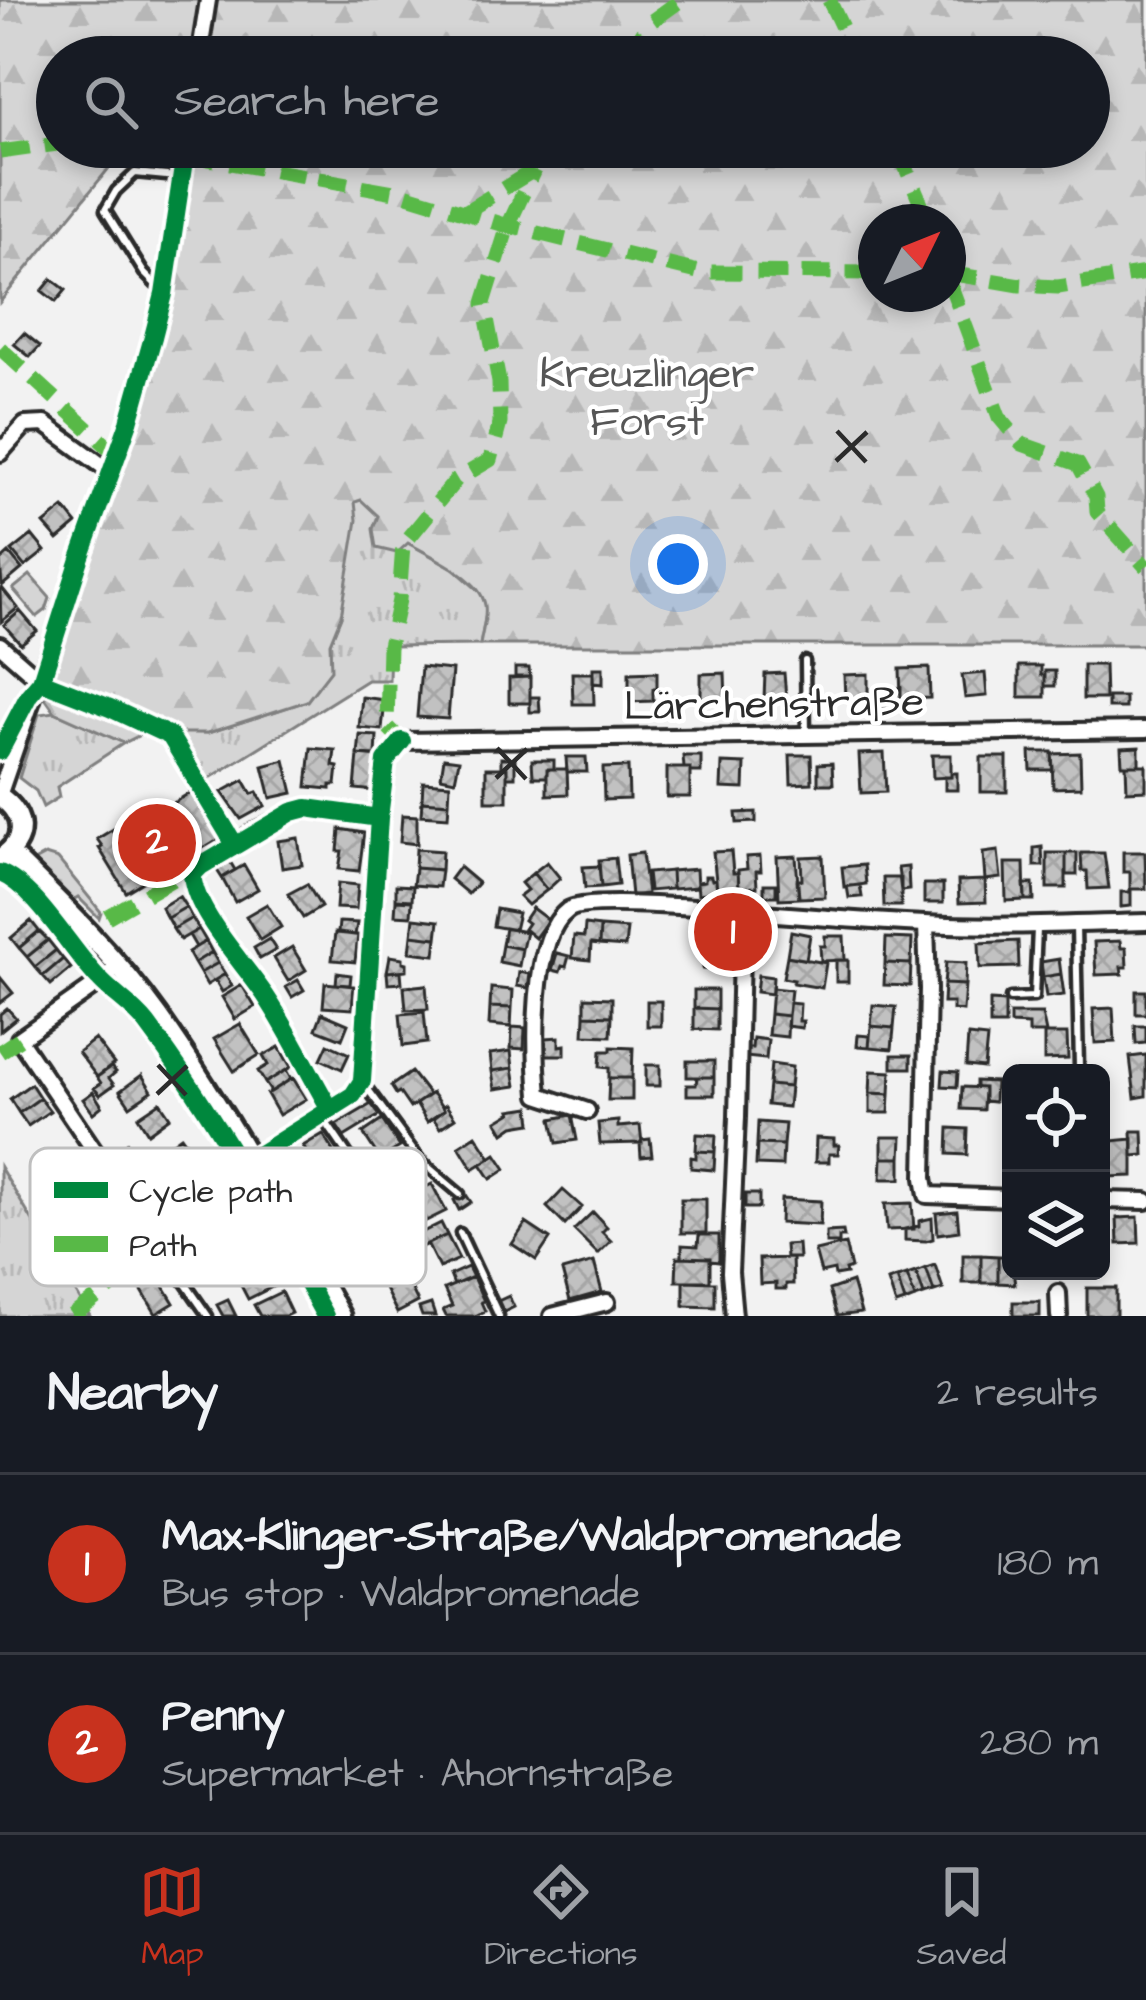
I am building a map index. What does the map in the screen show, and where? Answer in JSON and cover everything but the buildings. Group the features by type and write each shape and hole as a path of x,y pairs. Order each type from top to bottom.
{"main road":[{"path":"0,795 14,807 20,824 19,840 5,856 85,928 157,1014 242,1148"},
{"path":"323,1286 340,1316"}],"street":[{"path":"202,36 208,0"},
{"path":"0,795 136,399 164,294 183,168"},
{"path":"0,454 26,425 45,424 112,473"},
{"path":"0,645 40,681"},
{"name":"Lärchenstraße","path":"402,741 1146,730"},
{"path":"269,1148 353,1095 362,1081 379,818 307,808 292,812 192,875 194,890 237,961 263,992 326,1112"},
{"path":"587,1111 539,1095 534,1043 541,971 553,929 574,905 670,905 926,924 1146,922"},
{"path":"734,1316 730,1253 742,911"},
{"path":"926,924 927,1195 1002,1198"},
{"path":"93,1148 19,1039 117,967"},
{"path":"1110,1200 1146,1201"},
{"path":"1058,1293 1059,1316"},
{"path":"552,1316 607,1302"}],"lane":[{"path":"164,294 144,273 104,210 135,173 181,178"},
{"path":"805,661 806,735"},
{"path":"1010,998 1034,997 1038,924"},
{"path":"1076,924 1078,1064"},
{"path":"362,1081 411,1148"},
{"path":"326,1112 348,1148"},
{"path":"426,1165 460,1194"},
{"path":"460,1233 499,1316"},
{"path":"187,1286 208,1316"}],"green space":[{"name":"Kreuzlinger Forst","path":"0,0 1146,0 1146,645 480,645 485,605 474,585 408,543 397,553 376,548 373,529 378,516 361,500 355,502 357,520 341,616 330,643 331,670 307,701 208,733 144,733 124,743 55,712 45,698 168,317 189,169 183,168 1110,168 1110,36 36,36 36,168 109,168 0,302"},
{"path":"362,500 408,543 453,568 481,593 487,609 480,645 390,646 389,680 367,680 202,783 175,732 208,733 307,701 330,670 330,643 341,616 355,501"},
{"path":"30,575 50,598 37,617 13,589"},
{"path":"55,712 124,743 57,787 59,797 43,807 36,791 19,778 39,714"},
{"path":"45,855 58,859 101,912 99,918 32,862"},
{"path":"0,1167 30,1217 30,1286 72,1286 90,1316 0,1316"}],"marked path":[{"path":"641,36 649,23 681,0"},
{"path":"829,0 846,36"},
{"path":"0,152 36,147"},
{"path":"259,168 405,194 508,226 698,272 858,273"},
{"path":"465,212 536,168"},
{"path":"906,168 921,204"},
{"path":"395,750 402,741 387,726 389,646 403,545 456,480 490,460 500,423 499,382 484,303 508,226 534,170"},
{"path":"966,276 1058,287 1146,273"},
{"path":"960,312 999,417 1022,444 1078,464 1096,497 1097,512 1146,567"},
{"path":"0,348 118,456"},
{"path":"107,917 178,876 192,875"},
{"path":"0,1052 19,1039"},
{"path":"72,1316 112,1286"}],"cycle path":[{"path":"0,751 41,681 129,422 164,294 183,168"},
{"path":"41,681 170,736 235,845"},
{"path":"269,1148 353,1095 362,1081 379,818 386,761 402,741"},
{"path":"330,1109 274,1009 202,906 192,875 292,812 307,808 379,818"},
{"path":"0,873 27,892 89,968 147,1024 230,1148"},
{"path":"308,1286 325,1316"}],"place":[{"name":"Penny","path":"157,843"},
{"name":"Max-Klinger-Straße/Waldpromenade","path":"733,932"}]}
